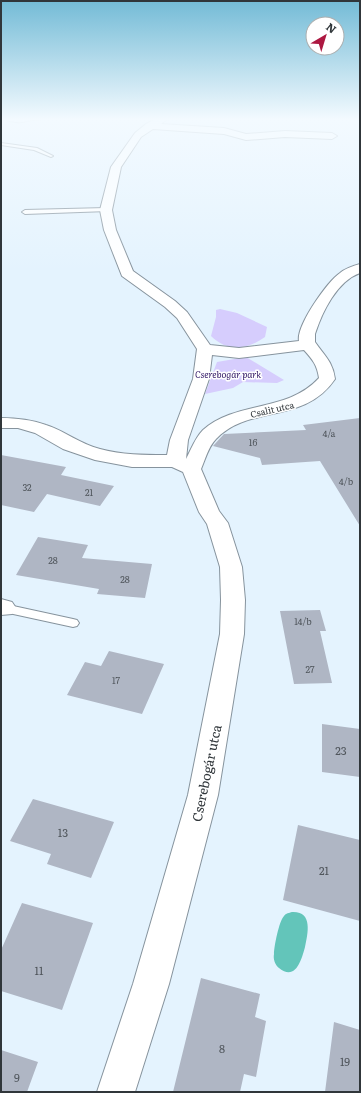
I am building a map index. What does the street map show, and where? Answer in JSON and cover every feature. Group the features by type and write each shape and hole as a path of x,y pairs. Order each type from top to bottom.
{"street":[{"path":"1,423 18,423 41,429 70,445 95,454 132,461 183,465 179,440 201,379 205,349 182,316 170,304 127,273 110,230 106,210 110,186 115,169"},
{"path":"205,349 239,353 309,345 306,339 308,332 326,296 343,277 360,268"},
{"name":"Csalit utca","path":"183,465 210,434 228,420 299,403 313,396 322,388 328,379 326,367 309,345"},
{"name":"Cserebogár utca","path":"116,1092 151,984 204,795 232,634 233,600 231,567 224,542 217,523 209,512 183,465"}],"lane":[{"path":"25,212 106,210"},
{"path":"3,608 73,623"}],"green space":[{"path":"220,309 237,313 267,327 265,337 251,345 244,347 230,347 217,341 211,336 216,317 216,310"},
{"name":"Cserebogár park","path":"246,357 284,380 277,383 243,382 233,388 205,394 217,362"}],"shaded area":[{"path":"292,912 303,915 308,924 308,930 305,947 300,962 294,970 285,972 278,967 274,956 280,923 285,915"}],"building":[{"path":"360,418 360,526 320,461 262,465 260,458 213,446 224,434 306,430 303,425"},
{"path":"1,455 66,467 61,475 114,486 100,506 47,494 34,512 1,505"},
{"path":"38,537 88,545 82,558 152,564 145,598 97,594 99,589 16,575"},
{"path":"320,610 326,631 320,631 332,683 294,684 280,611"},
{"path":"109,651 164,664 142,714 67,695 85,662 101,666"},
{"path":"322,724 360,729 360,777 322,772"},
{"path":"33,799 114,822 91,878 47,864 51,854 10,841"},
{"path":"298,825 360,840 360,921 283,900"},
{"path":"22,903 93,923 62,1010 1,991 1,950"},
{"path":"201,978 260,994 255,1017 266,1021 256,1077 244,1074 240,1092 173,1092"},
{"path":"334,1022 360,1030 360,1092 325,1092"},
{"path":"1,1050 38,1062 27,1092 1,1092"}]}
